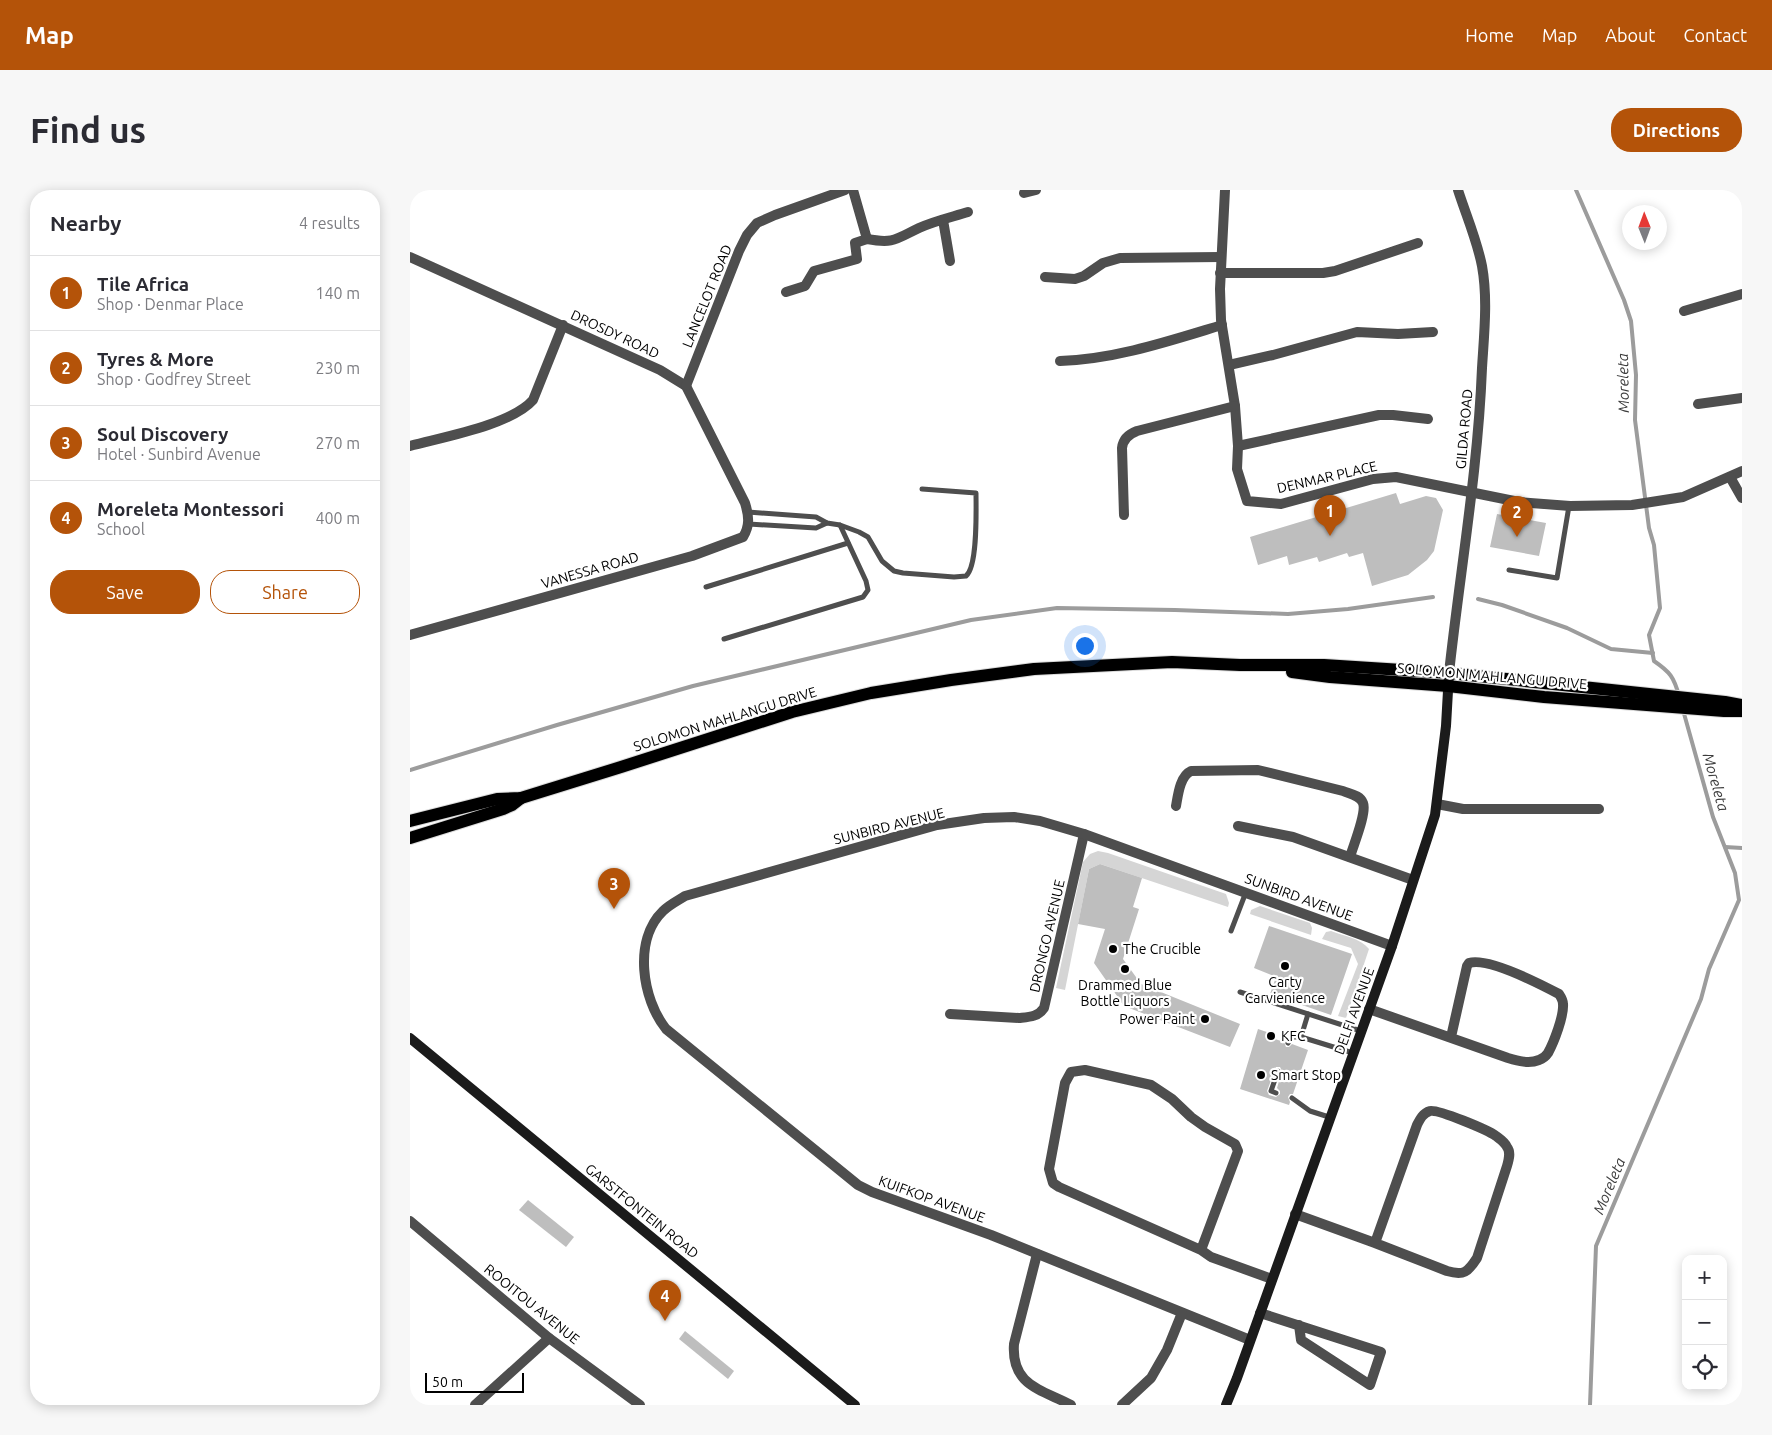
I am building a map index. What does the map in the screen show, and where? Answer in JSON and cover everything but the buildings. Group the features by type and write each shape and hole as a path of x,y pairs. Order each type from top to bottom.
{"main road":[{"name":"SOLOMON MAHLANGU DRIVE","path":"410,821 497,799 521,798 792,712 871,693 1034,669 1172,662 1240,665 1330,677 1449,680 1544,697 1658,700 1724,706 1742,705"},
{"name":"SOLOMON MAHLANGU DRIVE","path":"1724,706 1742,711"},
{"name":"SOLOMON MAHLANGU DRIVE","path":"410,838 502,809 512,805 521,798"}],"street":[{"name":"LANCELOT ROAD","path":"686,386 747,235 757,223 845,190"},
{"path":"853,190 867,240"},
{"path":"1024,193 1036,190"},
{"path":"1225,190 1220,289 1222,325 1236,406 1238,446 1379,415 1393,414 1428,419"},
{"name":"GILDA ROAD","path":"1449,680 1458,590 1472,492 1481,391 1484,315 1482,266 1478,248 1458,190"},
{"path":"786,292 805,286 814,271 857,259 855,243 867,240 884,243 904,237 920,227 968,212"},
{"path":"942,220 950,261"},
{"path":"1220,272 1323,273 1335,271 1418,243"},
{"path":"1045,277 1075,279 1084,276 1103,263 1120,258 1221,256"},
{"name":"DROSDY ROAD","path":"410,257 660,370 686,386"},
{"path":"1684,311 1742,294"},
{"path":"1060,361 1105,357 1140,349 1222,325"},
{"path":"410,446 508,417 527,406 532,400 563,326"},
{"path":"1229,364 1272,355 1357,332 1398,334 1432,332"},
{"path":"686,386 747,508 748,524"},
{"path":"1698,404 1742,398"},
{"path":"1124,516 1122,448 1126,437 1137,431 1236,406"},
{"name":"DENMAR PLACE","path":"1238,446 1237,469 1247,501 1281,504 1373,479 1396,476 1519,502 1570,506 1632,505 1670,500 1683,496 1742,471"},
{"path":"1730,477 1742,498"},
{"name":"VANESSA ROAD","path":"410,635 692,556 743,537 748,524"},
{"name":"DELFI AVENUE","path":"1226,1405 1392,946 1435,814 1446,726 1449,680"},
{"path":"1176,806 1183,778 1186,773 1191,771 1258,770 1343,791 1356,796 1363,802 1364,811 1350,857"},
{"path":"1437,804 1463,809 1599,809"},
{"name":"SUNBIRD AVENUE","path":"652,1008 644,967 646,940 651,928 662,912 685,896 937,825 984,818 1014,817 1040,821 1084,834 1392,946"},
{"path":"1238,826 1293,837 1414,880"},
{"name":"DRONGO AVENUE","path":"950,1014 1029,1018 1042,1012 1046,1002 1084,834"},
{"path":"1369,1009 1524,1062 1540,1060 1547,1055 1560,1020 1563,1007 1562,999 1559,994 1497,966 1482,961 1469,963 1451,1037"},
{"name":"KUIFKOP AVENUE","path":"652,1008 666,1029 858,1185 1038,1254 1250,1340"},
{"name":"GARSTFONTEIN ROAD","path":"410,1038 856,1405"},
{"path":"1201,1250 1238,1151 1236,1144 1190,1117 1172,1099 1151,1085 1085,1070 1071,1072 1065,1083 1050,1169 1053,1183 1201,1250 1211,1257 1272,1279"},
{"path":"1295,1214 1447,1271 1457,1274 1464,1273 1470,1269 1477,1258 1507,1166 1509,1148 1504,1141 1452,1117 1433,1111 1424,1114 1417,1125 1375,1243"},
{"name":"ROOITOU AVENUE","path":"411,1224 550,1338 640,1405"},
{"path":"1038,1254 1014,1344 1013,1357 1019,1374 1027,1382 1071,1405"},
{"path":"1122,1405 1151,1378 1167,1350 1182,1313"},
{"path":"1260,1313 1299,1325 1381,1352 1370,1386 1301,1340 1299,1325"},
{"path":"475,1405 550,1338"}],"lane":[{"path":"747,508 816,517 827,523 840,525 864,534 868,537 882,561 894,571 954,578 970,574 976,527 976,493 922,489"},
{"path":"1509,570 1557,578 1570,506"},
{"path":"748,524 816,528 827,523"},
{"path":"724,639 863,598 868,590 866,580 840,525"},
{"path":"706,587 848,543"},
{"path":"1231,931 1246,892"},
{"path":"1240,992 1361,1030"},
{"path":"1301,1038 1308,1014"},
{"path":"1288,1043 1292,1037 1301,1038 1353,1054"},
{"path":"1276,1092 1272,1091 1278,1071"},
{"path":"1292,1098 1310,1111 1329,1117"}],"shaded area":[{"path":"1098,851 1226,894 1229,903 1228,907 1100,864 1089,869 1065,990 1056,988 1083,862 1090,854"},
{"path":"1260,906 1310,923 1312,928 1311,935 1250,914 1251,910"},
{"path":"1331,931 1356,940 1369,949 1346,1018 1338,1016 1358,964 1351,948 1322,939 1326,932"}],"waterway":[{"name":"Moreleta","path":"1576,190 1624,300 1631,321 1636,375 1635,420 1649,528 1654,545 1660,608 1649,635 1654,661 1671,676 1679,696"},
{"path":"410,770 693,686 971,620 1057,608 1288,614 1348,609 1433,597"},
{"path":"1478,599 1502,605 1567,628 1611,649 1653,653"},
{"name":"Moreleta","path":"1590,1405 1596,1246 1701,999 1709,969 1739,900 1735,873 1713,817 1683,710"},
{"path":"1725,847 1742,848"}],"place":[{"name":"Tile Africa","path":"1330,536"},
{"name":"Tyres & More","path":"1517,537"},
{"name":"Soul Discovery","path":"614,909"},
{"name":"The Crucible","path":"1113,949"},
{"name":"Carty Carvienience","path":"1285,966"},
{"name":"Drammed Blue Bottle Liquors","path":"1125,969"},
{"name":"Power Paint","path":"1205,1019"},
{"name":"KFC","path":"1271,1036"},
{"name":"Smart Stop","path":"1261,1075"},
{"name":"Moreleta Montessori","path":"665,1321"}]}
